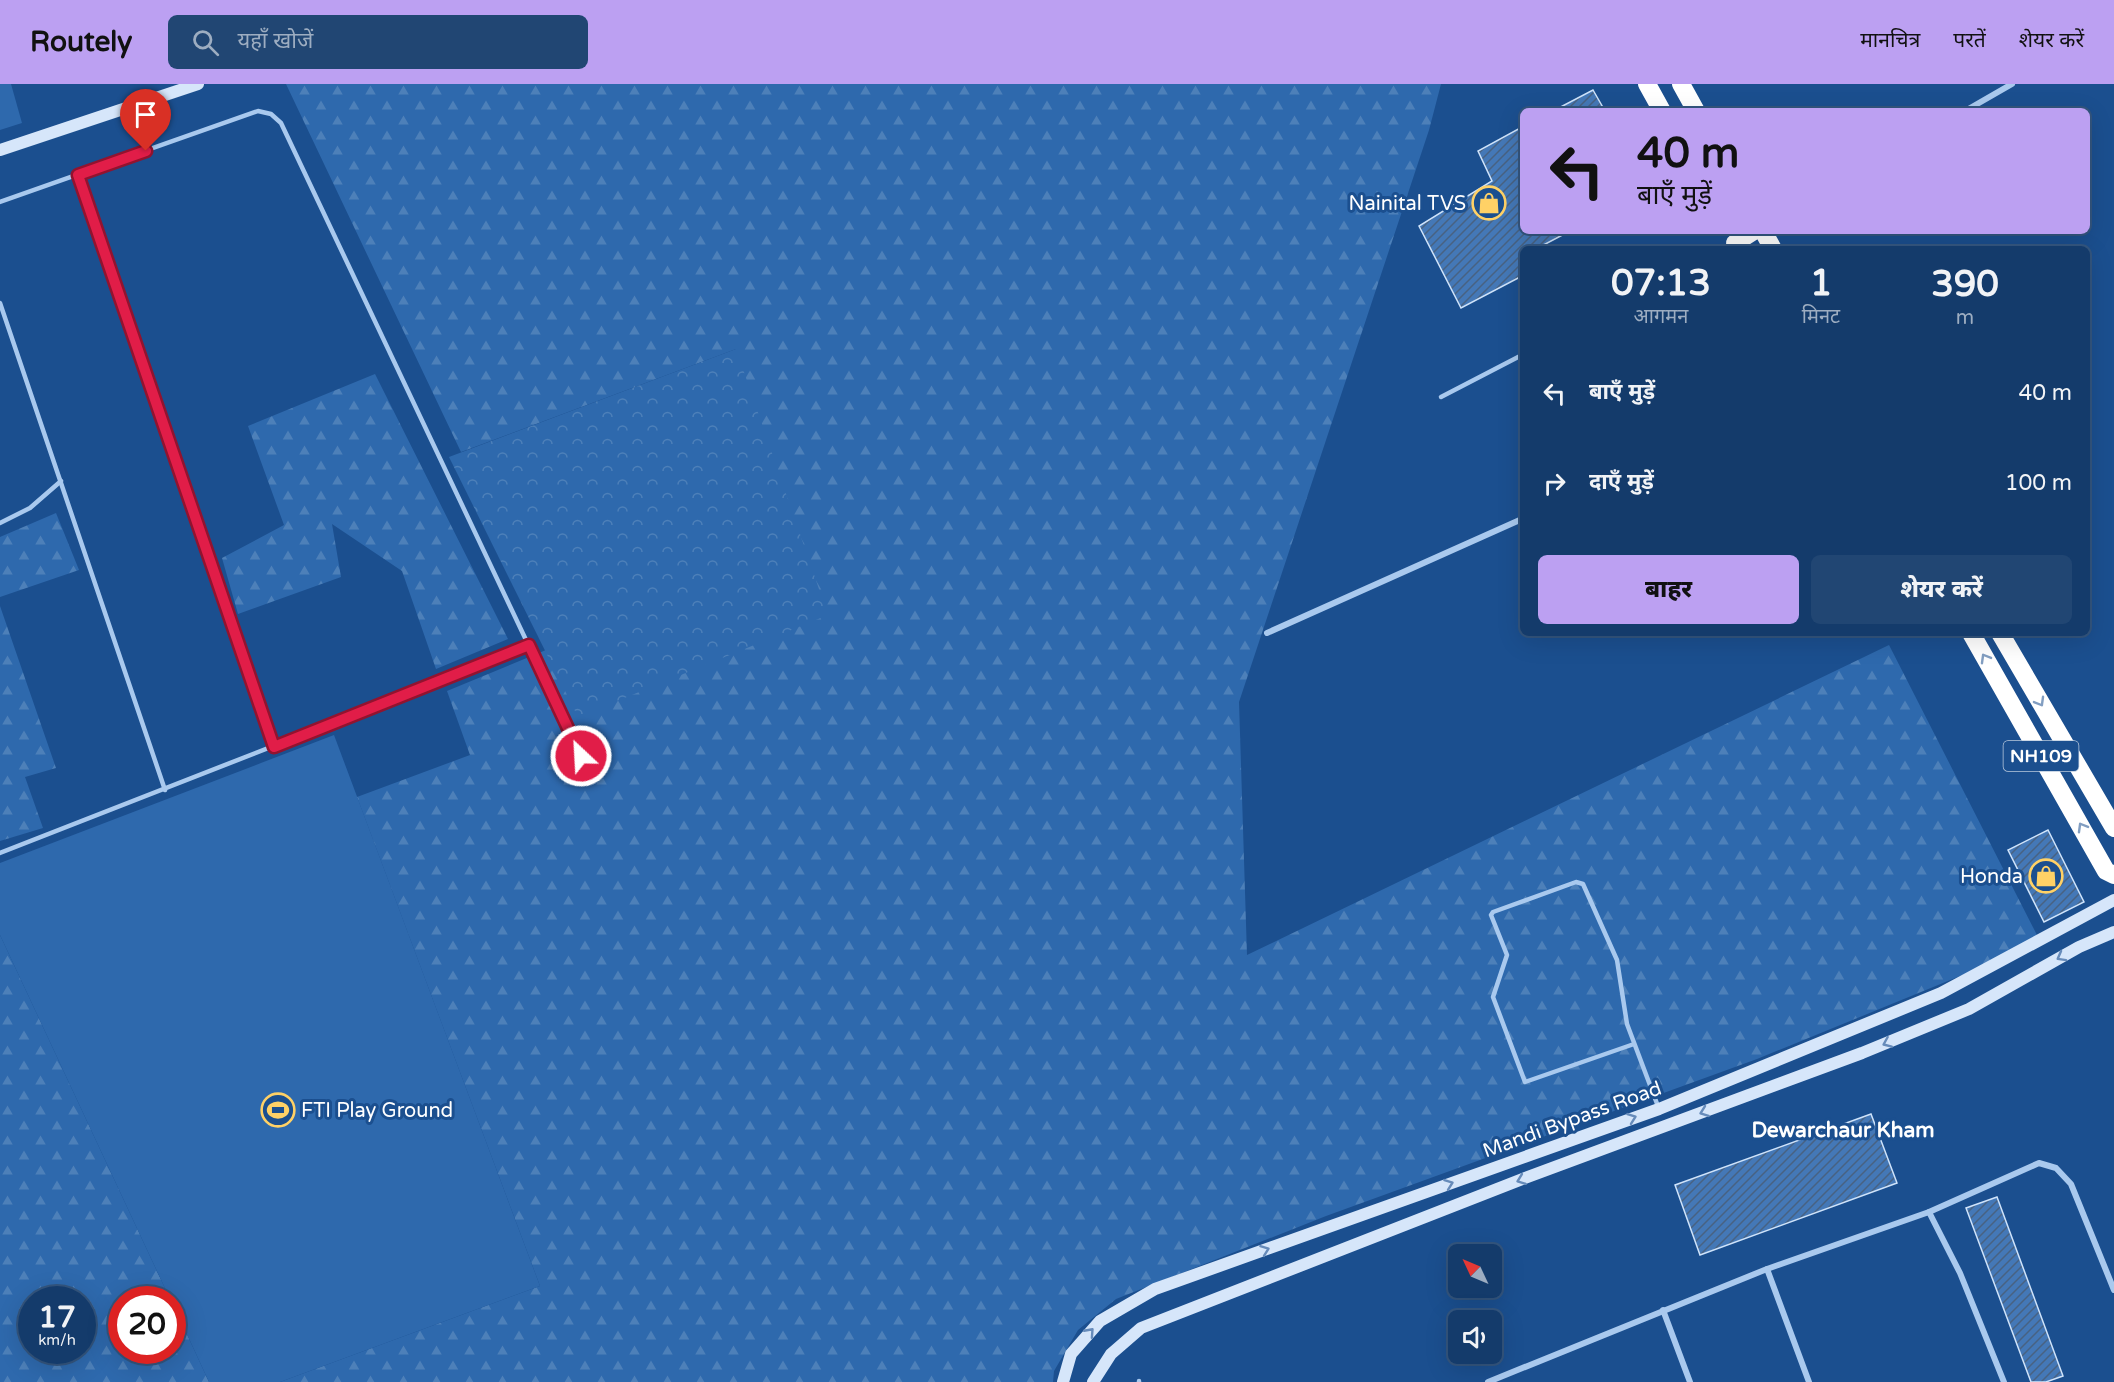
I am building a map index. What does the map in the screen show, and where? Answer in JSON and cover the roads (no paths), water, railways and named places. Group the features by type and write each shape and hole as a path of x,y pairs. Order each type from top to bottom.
{"highway":[{"path":"1647,84 1660,108"},
{"path":"1683,85 1694,108"},
{"path":"1733,242 1748,234"},
{"name":"NH109","path":"1973,636 2106,871 2114,875"},
{"name":"NH109","path":"2002,636 2114,828"}],"main road":[{"path":"0,150 198,84"},
{"name":"Mandi Bypass Road","path":"1063,1382 1071,1354 1100,1321 1155,1289 1659,1109 1941,993 2114,900"},
{"name":"Mandi Bypass Road","path":"1093,1382 1112,1354 1141,1328 1525,1178 1862,1053 1969,1009 2079,947 2114,932"}],"street":[{"path":"1970,108 2012,84"},
{"path":"1267,633 1520,520"},
{"path":"1488,1382 1767,1269 1929,1212 2039,1163 2056,1168 2071,1184 2114,1290"},
{"path":"1929,1212 1960,1273 2004,1382"},
{"path":"1767,1269 1809,1382"},
{"path":"1663,1310 1690,1382"}],"lane":[{"path":"0,202 258,111 271,114 281,123 581,756"},
{"path":"78,175 274,747"},
{"path":"0,303 165,790"},
{"path":"1441,397 1520,356"},
{"path":"0,523 30,508 61,482"},
{"path":"0,853 529,645"},
{"path":"1634,1044 1526,1082 1493,997 1507,955 1491,915 1492,912 1576,882 1583,884 1617,960 1627,1024 1659,1109"}],"place":[{"name":"Nainital TVS","path":"1489,203"},
{"name":"Honda","path":"2046,876"},
{"name":"FTI Play Ground","path":"278,1110"}],"district":[{"name":"Dewarchaur Kham","path":"1843,1130"}]}
